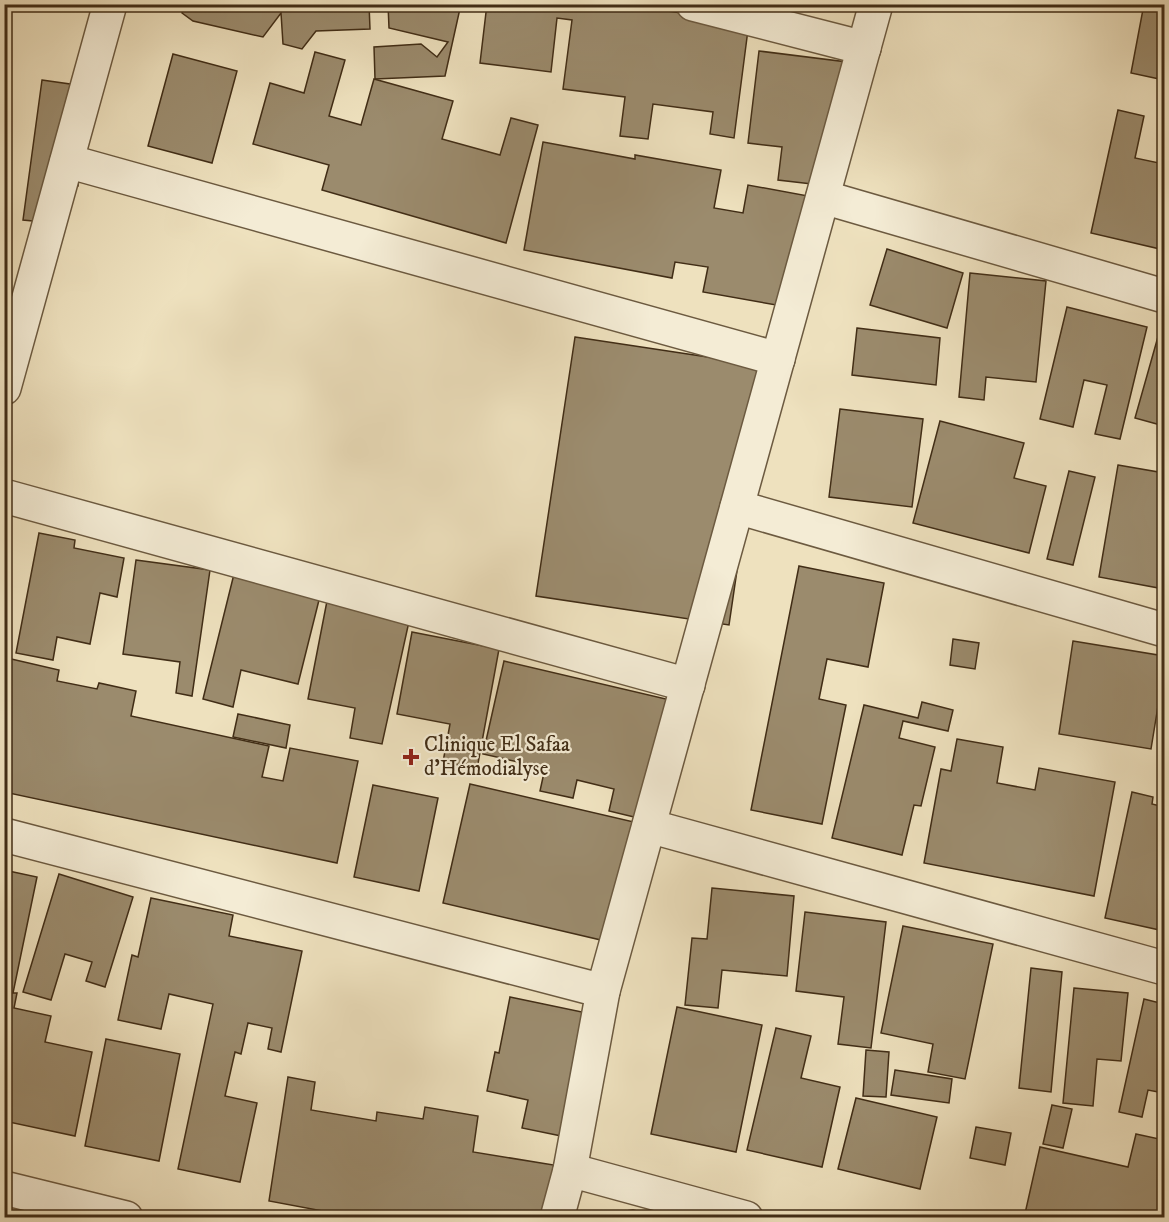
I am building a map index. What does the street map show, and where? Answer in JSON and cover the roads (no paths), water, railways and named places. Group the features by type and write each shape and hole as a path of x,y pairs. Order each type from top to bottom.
{"street":[{"path":"4,388 110,4"},
{"path":"693,4 864,48"},
{"path":"557,1218 570,1170 603,991 876,4"},
{"path":"67,161 778,359"},
{"path":"822,197 1164,296"},
{"path":"4,496 688,685"},
{"path":"737,507 1164,630"},
{"path":"648,826 1164,968"},
{"path":"4,835 603,991"},
{"path":"570,1170 746,1218"},
{"path":"4,1188 126,1218"}],"place":[{"name":"Clinique El Safaa d'Hémodialyse","path":"411,757"}]}
